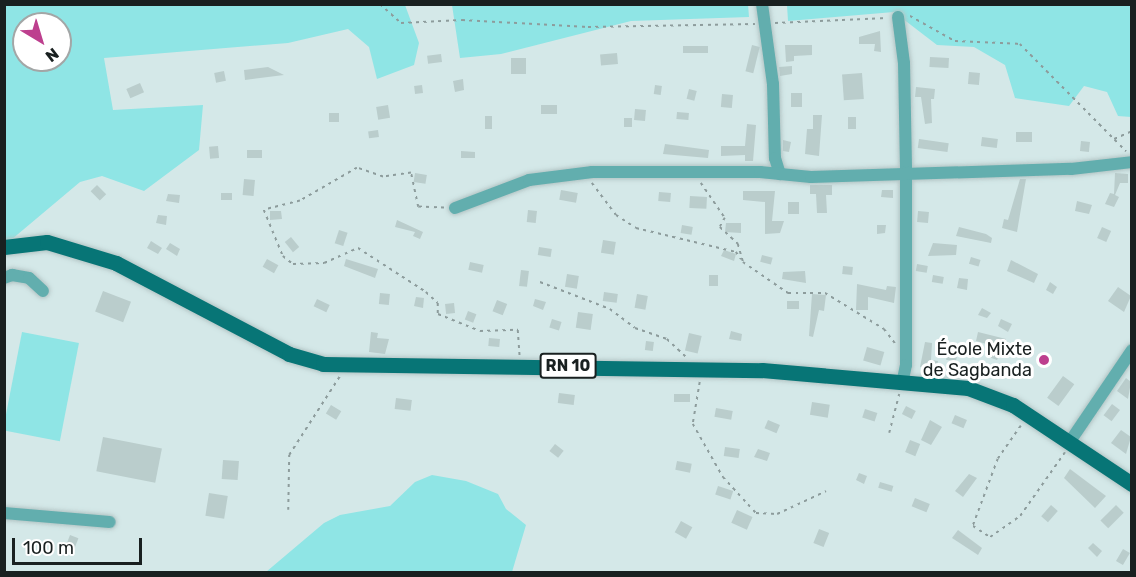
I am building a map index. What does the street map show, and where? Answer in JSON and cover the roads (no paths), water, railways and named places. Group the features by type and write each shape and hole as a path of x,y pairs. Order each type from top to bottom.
{"main road":[{"name":"RN 10","path":"4,247 47,242 116,263 289,354 308,361 348,365 703,368 968,388 993,395 1029,415 1131,484"}],"street":[{"path":"762,4 773,84 775,158 780,174"},
{"path":"898,17 904,63 906,172 906,357 902,384"},
{"path":"455,208 506,187 557,175 694,172 811,177 906,172 1071,169 1131,162"},
{"path":"4,278 12,275 29,278 43,291"},
{"path":"1069,443 1131,350"},
{"path":"4,513 110,522"}],"place":[{"name":"École Mixte de Sagbanda","path":"1044,360"}]}
